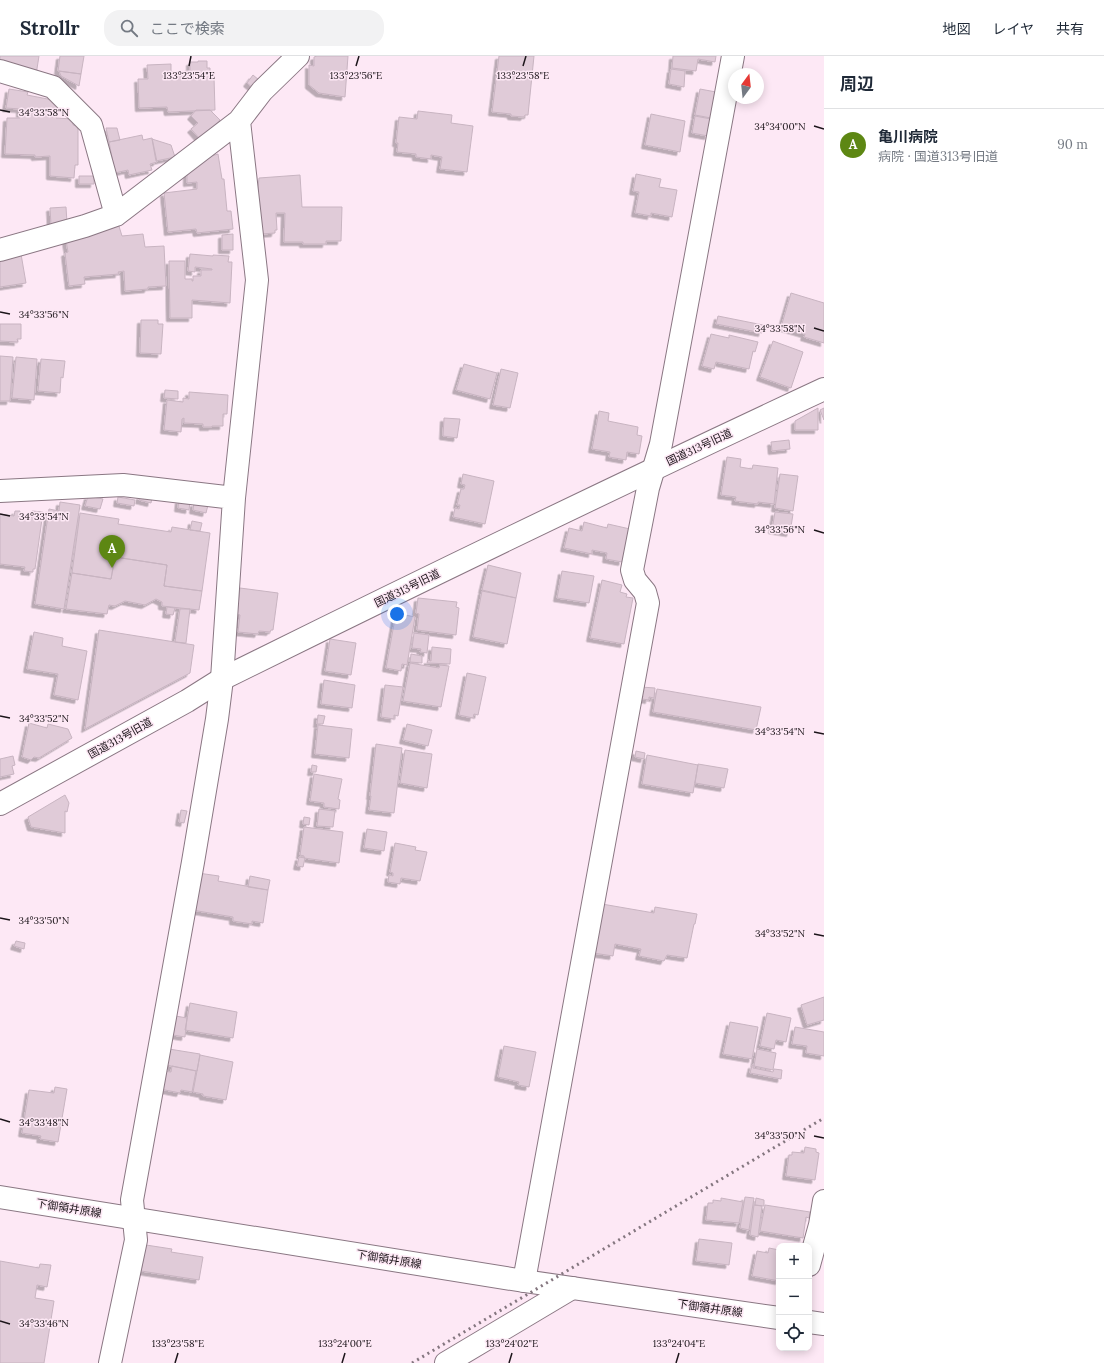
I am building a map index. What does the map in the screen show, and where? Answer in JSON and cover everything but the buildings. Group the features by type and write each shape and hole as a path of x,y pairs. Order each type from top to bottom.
{"street":[{"path":"0,250 85,226 116,215 239,121 262,91 298,56"},
{"path":"524,1281 648,603 645,592 635,580 632,570 653,469 661,444 733,56"},
{"path":"0,71 53,87 91,125 116,215"},
{"path":"110,1363 136,1240 132,1200 193,862 217,719 222,679 234,498 257,280 239,121"},
{"name":"国道313号旧道","path":"0,804 187,701 222,679 469,557 824,389"},
{"path":"0,491 123,485 234,498"},
{"name":"下御領井原線","path":"0,1197 524,1281 776,1318"},
{"path":"812,1254 820,1225 824,1201"},
{"path":"446,1363 572,1288"},
{"path":"812,1322 824,1324"}],"railway":[{"path":"412,1363 824,1118"}],"place":[{"name":"亀川病院","path":"112,568"}]}
